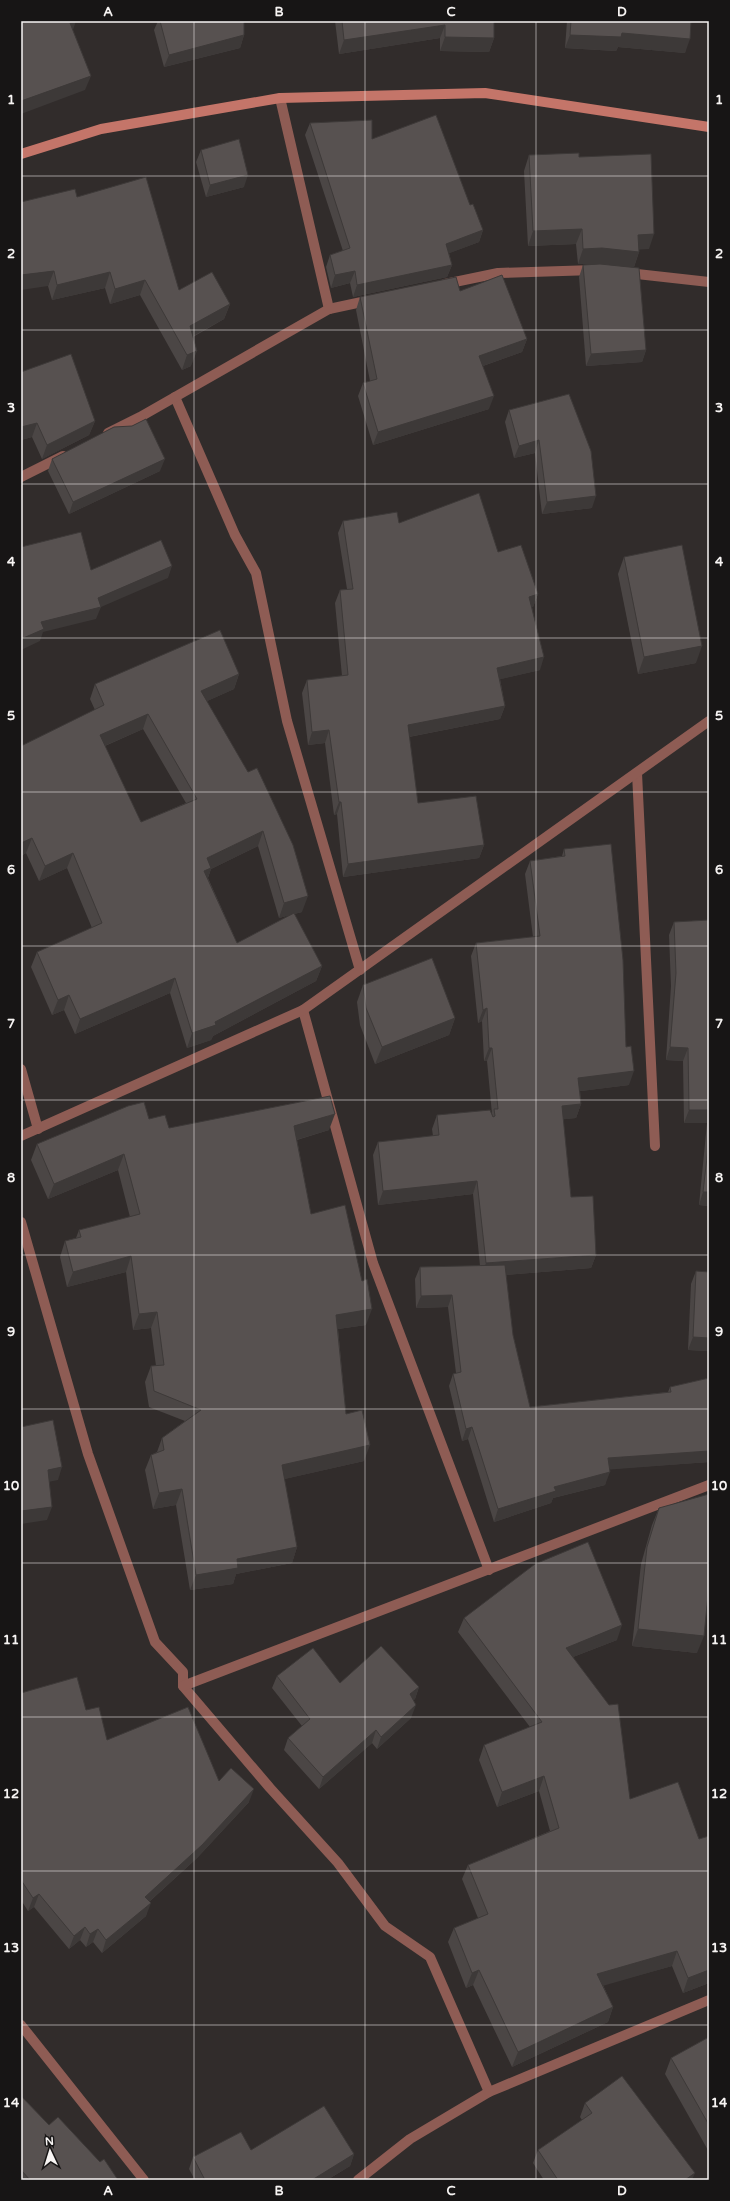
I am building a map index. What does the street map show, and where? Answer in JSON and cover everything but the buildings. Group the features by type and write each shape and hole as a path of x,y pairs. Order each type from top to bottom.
{"street":[{"path":"21,154 101,129 280,98 485,93 709,128"},
{"path":"280,98 329,309"},
{"path":"433,286 498,273 603,270"},
{"path":"618,272 709,282"},
{"path":"98,438 175,397 329,309 381,298"},
{"path":"175,397 235,535 256,573 287,721 360,970"},
{"path":"21,477 70,452"},
{"path":"21,1136 303,1010 709,721"},
{"path":"637,772 654,1146"},
{"path":"303,1010 373,1263 489,1570"},
{"path":"21,1069 38,1129"},
{"path":"21,1222 88,1454 155,1642 183,1672 183,1686 270,1788 338,1863 385,1926 430,1957 489,2092"},
{"path":"183,1686 709,1485"},
{"path":"358,2180 410,2140 489,2092 709,2000"},
{"path":"21,2025 144,2180"}]}
